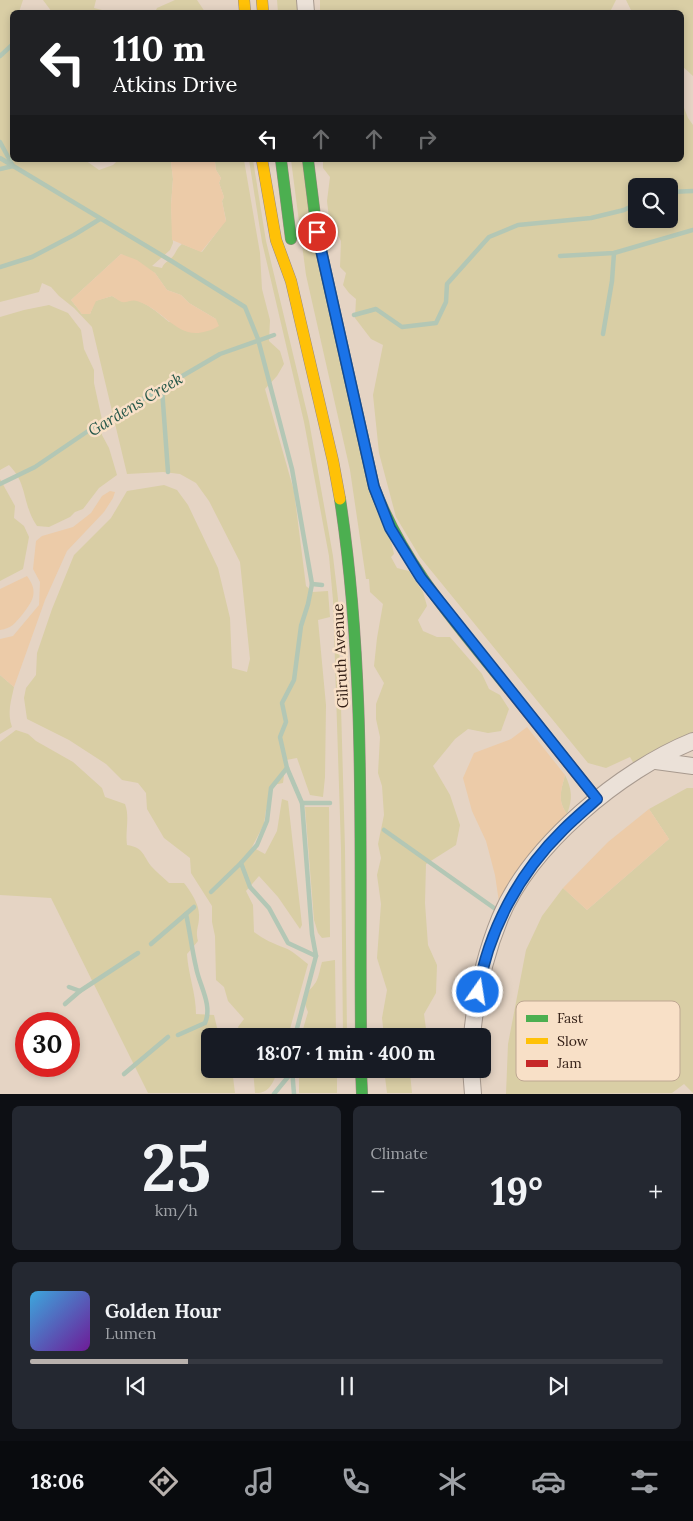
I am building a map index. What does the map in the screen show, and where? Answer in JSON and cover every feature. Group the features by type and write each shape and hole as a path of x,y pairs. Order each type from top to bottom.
{"street":[{"name":"Gilruth Avenue","path":"262,162 276,240 291,281 339,490 353,610 358,699 361,1028"},
{"name":"Gilruth Avenue","path":"281,162 294,252 291,281"},
{"path":"308,162 317,232 367,456 374,487 390,528 421,578 597,799"},
{"path":"473,1028 481,974 501,917 530,868 562,831 597,799 624,778 678,747 693,742"},
{"path":"656,761 693,766"},
{"path":"362,1078 362,1094"},
{"path":"472,1078 473,1094"}],"shaded area":[{"path":"0,0 23,0 20,10 10,10 10,162 88,162 99,170 116,162 171,162 173,179 171,205 173,243 170,250 152,266 162,268 182,244 202,252 226,220 222,201 224,197 219,183 221,178 216,170 215,162 244,162 260,253 262,289 270,320 269,341 280,351 284,364 277,376 265,389 294,491 306,586 313,592 328,591 330,617 318,620 326,705 323,797 310,795 297,758 286,760 283,783 273,785 264,824 252,847 265,854 277,831 282,799 288,801 302,925 300,929 278,897 259,876 246,891 253,905 254,932 291,951 308,964 290,1028 238,1028 244,1019 228,1001 224,987 216,980 212,906 191,873 190,858 164,838 147,809 146,793 138,783 122,780 106,764 69,740 27,719 24,698 26,688 36,675 37,653 52,609 74,555 111,518 127,491 164,485 177,490 188,505 218,568 230,618 232,668 247,672 250,659 240,562 209,501 196,483 180,474 163,472 127,474 92,327 51,287 42,283 39,292 0,302","holes":["121,254 155,273 167,290 181,295 189,303 216,319 169,322 144,303 135,300 122,301 112,296 95,301 90,314 82,314 71,300"]},
{"path":"43,0 96,0 94,8 102,10 50,10"},
{"path":"175,0 197,0 204,10 156,10"},
{"path":"277,0 300,0 300,10 278,10"},
{"path":"320,0 616,0 611,10 320,10"},
{"path":"626,0 693,0 693,76 684,68 684,10 631,10"},
{"path":"684,108 693,125 693,735 634,764 630,757 606,768 588,763 420,557 396,517 379,453 373,395 383,345 371,339 355,318 356,299 343,285 346,273 340,267 341,241 329,218 327,201 330,177 323,168 323,162 684,162"},
{"path":"249,162 253,162 266,241 309,421 333,556 338,599 345,849 347,1028 343,1028 341,848 333,600 329,556 304,422 262,242"},
{"path":"291,162 302,162 394,554 391,557 397,568 409,571 423,592 427,606 418,620 423,631 437,637 450,637 482,674 489,689 500,695 509,709 501,731 488,733 468,729 455,739 433,766 450,795 460,825 456,845 426,864 425,903 428,945 437,965 436,993 424,1014 426,1028 383,1028 382,1018 387,990 377,958 381,904 377,875 381,858 378,844 384,815 382,786 378,773 380,737 376,719 376,704 384,683 374,666 383,604 370,592 369,579 366,579 350,470 306,275"},
{"path":"49,305 68,313 81,330 84,349 94,370 94,383 102,420 102,435 109,448 117,475 99,488 83,509 49,527 37,526 32,518 19,479 9,465 0,470 0,317"},
{"path":"0,479 15,506 14,518 24,526 29,537 23,569 0,581"},
{"path":"0,675 14,687 10,712 12,727 0,734"},
{"path":"16,730 28,734 36,741 73,762 102,788 105,797 125,804 127,814 127,845 140,850 151,866 169,883 184,883 197,903 199,912 198,941 187,954 196,1014 214,1015 217,1028 201,1028 201,1078 233,1078 235,1093 148,1093 51,898 0,895 0,742"},
{"path":"565,775 571,794 567,814 561,800"},
{"path":"687,788 693,788 693,1093 684,1084 672,1093 506,1094 508,1044 516,1002 516,1081 680,1081 680,1001 516,1001 526,950 542,916 563,888 587,910 669,839 649,809"},
{"path":"305,807 329,807 330,937 322,938 318,933 314,920"},
{"path":"335,960 336,1028 303,1028 308,1012 305,998 317,980 322,962"},
{"path":"254,1078 275,1078 268,1089 255,1093"},
{"path":"299,1078 337,1078 337,1093 299,1093"},
{"path":"385,1078 410,1078 412,1093 387,1093"}],"sand":[{"path":"171,162 215,162 216,170 221,178 219,183 224,197 222,201 226,221 201,252 172,240 171,205 173,179"},
{"path":"121,254 137,260 155,273 167,290 181,295 189,303 216,319 219,326 205,332 194,333 184,331 148,306 135,301 122,302 112,296 96,301 90,314 82,314 71,300"},
{"path":"110,491 115,492 104,512 67,551 45,600 14,687 0,675 0,639 13,636 39,605 40,582 33,569 36,541 42,536 73,527 91,513 102,496"},
{"path":"27,576 34,592 32,601 15,623 10,627 0,630 0,589"},
{"path":"527,727 565,775 561,800 567,814 524,864 499,902 495,875 486,841 472,811 463,778 474,753 511,739"},
{"path":"649,809 669,839 587,910 563,888 608,842"}],"waterway":[{"path":"0,56 10,47"},
{"path":"0,142 10,160"},
{"path":"0,158 245,307 258,339 292,469 312,584 322,585"},
{"path":"0,169 13,166 11,162"},
{"name":"Gardens Creek","path":"678,192 693,191"},
{"name":"Gardens Creek","path":"354,315 376,309 402,327 436,323 446,302 447,284 489,237 518,225 591,218 628,208"},
{"path":"0,267 32,257 100,219"},
{"path":"560,256 614,253 693,230"},
{"path":"603,334 612,281 614,253"},
{"name":"Gardens Creek","path":"0,484 35,467 88,431 220,354 274,335"},
{"path":"162,389 168,472"},
{"path":"297,1028 316,956 312,934 302,803 287,768 280,737 286,722 282,703 294,680 301,626 312,584"},
{"path":"287,768 271,788 267,821 257,845 241,863 250,887 269,908 288,943 316,956"},
{"path":"302,803 330,803"},
{"path":"384,830 494,908"},
{"path":"211,892 241,863"},
{"path":"151,944 194,907"},
{"path":"178,1035 205,1023 207,1016 205,995 193,954 186,914"},
{"path":"65,1004 80,991 138,953"},
{"path":"69,987 80,991"},
{"path":"124,1074 168,1037"},
{"path":"274,1094 287,1078"},
{"path":"293,1078 294,1094"}],"traffic: fast":[{"path":"281,162 291,239"},
{"path":"308,162 317,232 374,487 386,516 416,568 451,617 509,689"},
{"path":"340,499 349,566 358,699 361,834 361,1028"},
{"path":"361,1078 362,1094"}],"traffic: slow":[{"path":"244,0 245,10"},
{"path":"262,0 263,10"},
{"path":"262,162 276,240 291,281 333,461 340,499"}],"traffic: jam":[{"path":"509,689 597,799"}],"route":[{"path":"317,232 374,487 390,528 421,578 597,799 562,831 530,868 515,891 501,917 481,974 478,992"}]}
